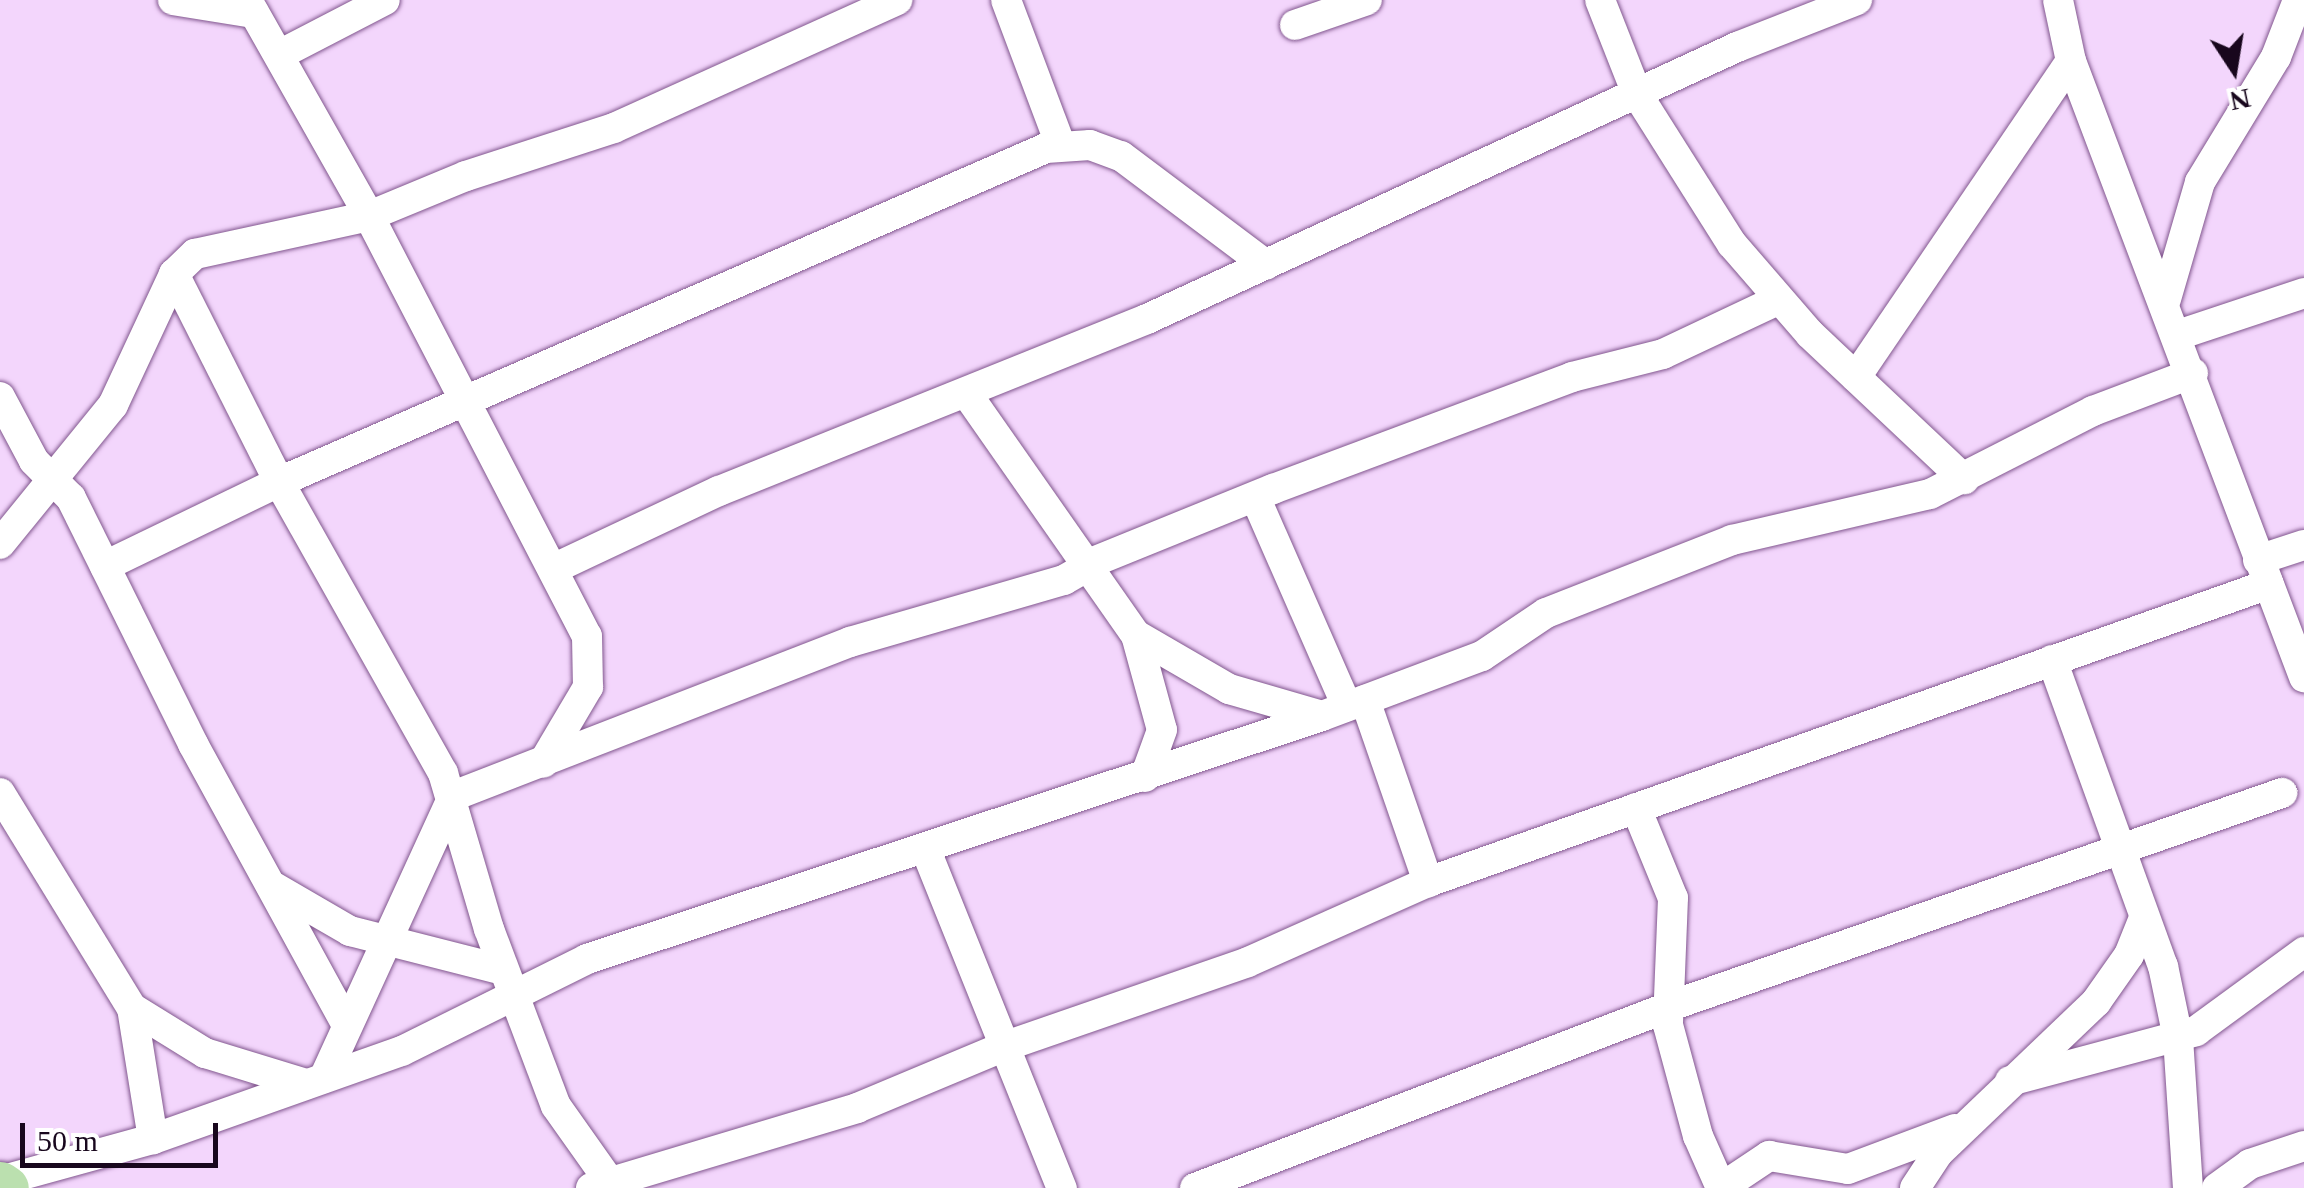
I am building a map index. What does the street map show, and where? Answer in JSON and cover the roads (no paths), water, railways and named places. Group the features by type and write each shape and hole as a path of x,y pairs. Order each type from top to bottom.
{"main road":[{"path":"0,1182 6,1188"}],"street":[{"path":"173,0 251,6 369,216 587,636 591,670 588,686 543,763"},
{"path":"279,55 386,0"},
{"path":"0,544 125,387 174,274 207,249 369,216 466,176 614,128 897,0"},
{"path":"1006,0 1060,144"},
{"path":"1295,25 1367,0"},
{"path":"1600,0 1637,94 1710,212 1778,300 1964,479"},
{"path":"553,568 718,491 967,394 1266,265 1637,94 1857,0"},
{"path":"2058,0 2072,60 2166,300 2304,677"},
{"path":"2166,300 2200,182 2276,57 2298,0"},
{"path":"1856,376 2072,60"},
{"path":"105,566 279,482 1060,144 1090,144 1121,156 1266,265"},
{"path":"174,274 279,482 454,796 508,982 556,1106 605,1186 858,1108 1004,1048 1215,974 1428,882 2052,660 2264,572 2304,544"},
{"path":"2178,335 2304,294"},
{"path":"315,1081 391,943 454,796 850,642 1064,580 1090,565 1572,378 1664,354 1778,300"},
{"path":"0,1182 153,1139 435,1038 508,982 1146,777 1345,707 1482,656 1546,614 1732,540 1883,508 1964,479 2093,411 2192,373"},
{"path":"967,394 1033,495 1090,565 1136,635 1162,730 1146,777"},
{"path":"0,397 34,460 71,498 268,883 347,1026"},
{"path":"1256,499 1345,707 1428,882"},
{"path":"1136,635 1229,689 1345,707"},
{"path":"2052,660 2120,846 2178,1038 2188,1188"},
{"path":"0,793 132,1008 148,1076 153,1139"},
{"path":"1195,1188 1667,1008 2120,846 2282,794"},
{"path":"1636,808 1675,912 1667,1008 1684,1089 1721,1188 1769,1156 1848,1170 1968,1124"},
{"path":"925,848 1062,1188"},
{"path":"268,883 321,918 508,982"},
{"path":"1915,1188 1968,1124 2096,1002 2144,918"},
{"path":"2010,1081 2178,1038 2214,1022 2304,952"},
{"path":"132,1008 205,1053 315,1081"},
{"path":"2217,1188 2250,1164 2304,1146"}]}
